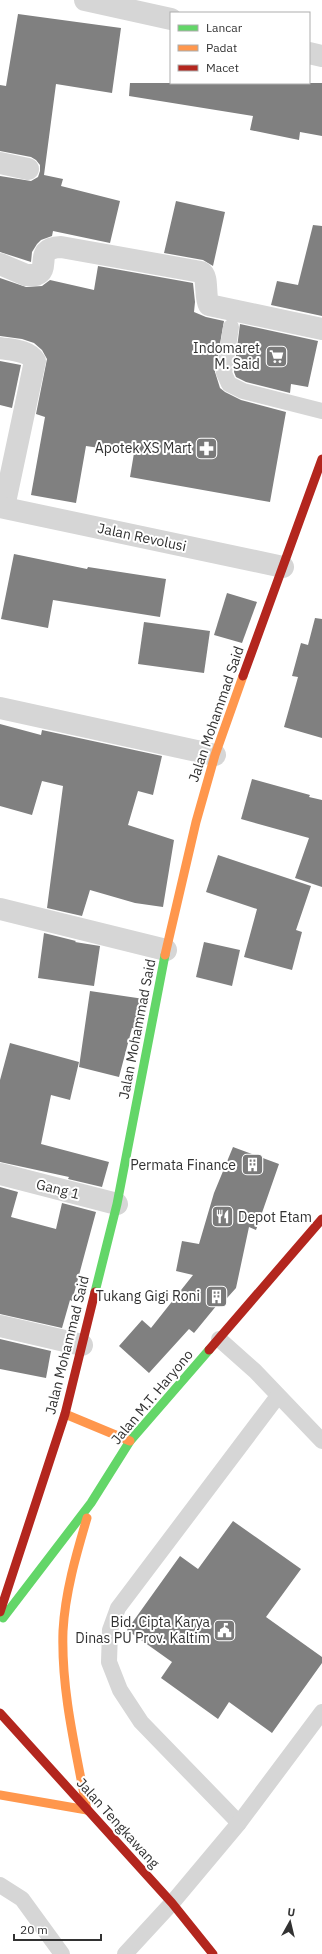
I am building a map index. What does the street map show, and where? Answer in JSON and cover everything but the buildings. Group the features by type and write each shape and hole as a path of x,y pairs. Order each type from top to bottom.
{"street":[{"path":"85,0 170,19"},
{"path":"310,52 322,56"},
{"path":"0,163 28,169"},
{"path":"0,264 26,275 36,275 42,270 46,250 50,247 62,247 201,272 205,277 206,294 209,305 322,329"},
{"path":"0,348 27,353 32,356 35,361 2,507"},
{"name":"Jalan Mohammad Said","path":"0,1612 5,1580 65,1414 117,1204 166,950 196,822 215,756 322,459"},
{"name":"Jalan Revolusi","path":"2,507 283,567"},
{"path":"0,708 215,756"},
{"path":"0,909 166,950"},
{"name":"Gang 1","path":"0,1174 117,1204"},
{"name":"Jalan M.T. Haryono","path":"0,1622 91,1503 130,1441 322,1219"},
{"path":"0,1326 82,1345"},
{"path":"65,1414 130,1441"},
{"path":"0,1795 87,1810 66,1688 63,1645 68,1593 78,1545 91,1503"},
{"name":"Jalan Tengkawang","path":"0,1713 172,1903 213,1954"}],"lane":[{"path":"231,326 224,373 229,384 243,391 322,411"},
{"path":"219,1339 255,1371 322,1441"},
{"path":"239,1823 141,1722 120,1690 109,1662 110,1630 118,1608 278,1396"},
{"path":"125,1954 172,1903 239,1823 322,1712"},
{"path":"0,1886 22,1900 62,1954"}],"traffic: fast":[{"path":"95,1292 117,1204 165,955"},
{"path":"3,1618 91,1503 130,1441 209,1350"}],"traffic: slow":[{"path":"165,955 196,822 215,755 243,676"},
{"path":"65,1414 130,1441"},
{"path":"87,1518 69,1588 63,1631 64,1676 70,1721 87,1810"},
{"path":"0,1795 87,1810"}],"traffic: jam":[{"path":"243,676 322,459"},
{"path":"209,1350 322,1219"},
{"path":"0,1612 65,1414 95,1292"},
{"path":"0,1713 172,1903 213,1954"}],"place":[{"name":"Indomaret M. Said","path":"276,356"},
{"name":"Apotek XS Mart","path":"207,448"},
{"name":"Permata Finance","path":"252,1165"},
{"name":"Depot Etam","path":"223,1217"},
{"name":"Tukang Gigi Roni","path":"216,1296"},
{"name":"Bid. Cipta Karya Dinas PU Prov. Kaltim","path":"225,1630"}]}
